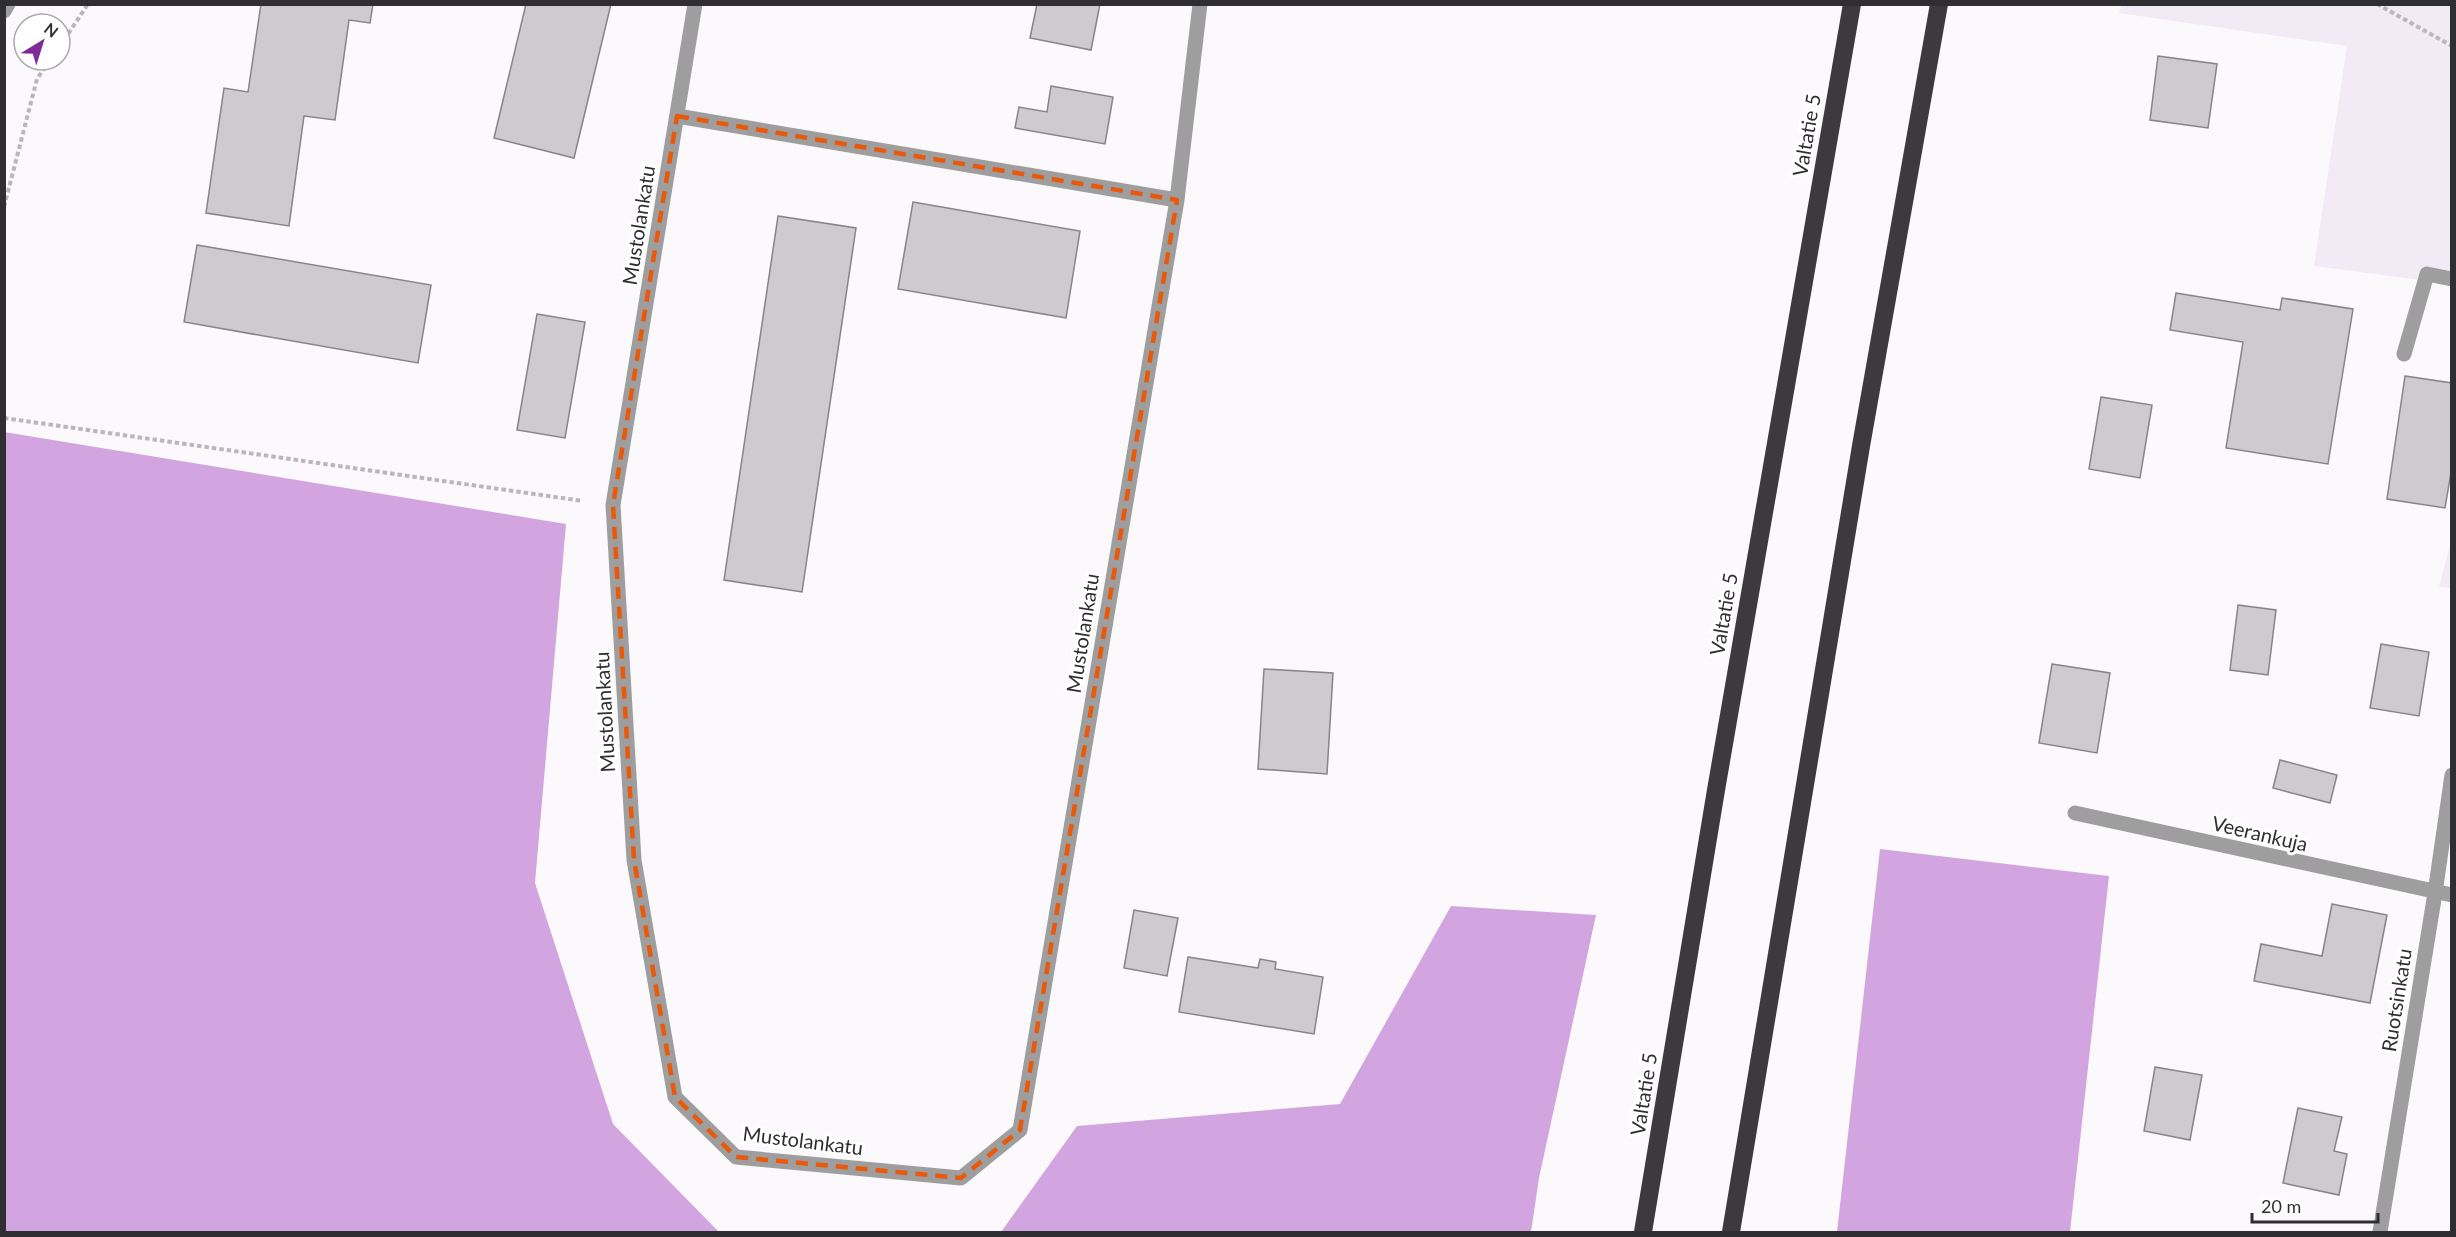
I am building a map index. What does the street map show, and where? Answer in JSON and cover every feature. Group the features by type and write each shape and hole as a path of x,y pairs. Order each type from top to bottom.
{"highway":[{"name":"Valtatie 5","path":"1643,1233 1716,790 1852,4"},
{"path":"1731,1233 1861,446 1939,4"}],"street":[{"path":"4,11 8,4"},
{"name":"Mustolankatu","path":"695,4 613,505 634,860 675,1097 736,1157 961,1178 1020,1130 1177,200 1200,4"},
{"path":"677,116 1177,200"},
{"path":"2404,354 2427,274 2451,279"},
{"name":"Ruotsinkatu","path":"2380,1233 2435,893 2451,775"},
{"name":"Veerankuja","path":"2075,813 2451,895"}],"path":[{"path":"72,28 88,4"},
{"path":"2377,4 2451,46"},
{"path":"4,207 37,79 42,72"},
{"path":"4,418 613,505"}],"highlighted area":[{"path":"677,116 1177,200 1020,1130 961,1178 736,1157 675,1097 634,860 613,505"}],"shaded area":[{"path":"2122,4 2451,5 2451,284 2314,266 2347,46 2119,13"},
{"path":"4,432 566,524 535,883 613,1124 719,1232 5,1232"},
{"path":"2451,541 2452,588 2439,587"},
{"path":"1880,849 2109,876 2070,1232 1837,1232"},
{"path":"1451,906 1596,915 1539,1178 1531,1232 1001,1232 1077,1126 1340,1104"}],"building":[{"path":"261,4 373,4 370,23 349,20 335,120 304,116 289,226 206,213 224,88 248,92"},
{"path":"526,4 611,4 574,158 494,138"},
{"path":"1037,4 1100,4 1091,50 1030,38"},
{"path":"2158,56 2217,64 2208,128 2150,120"},
{"path":"1051,86 1113,97 1105,144 1015,128 1019,107 1047,112"},
{"path":"913,202 1080,231 1066,318 898,289"},
{"path":"778,216 856,228 802,592 724,580"},
{"path":"197,245 431,285 418,363 184,322"},
{"path":"2176,293 2280,310 2282,298 2353,309 2328,464 2226,448 2243,342 2170,330"},
{"path":"537,314 585,322 565,438 517,430"},
{"path":"2405,376 2452,383 2452,467 2445,508 2387,499"},
{"path":"2101,397 2152,405 2140,478 2089,469"},
{"path":"2238,605 2276,610 2268,675 2230,670"},
{"path":"2381,644 2429,652 2419,716 2370,708"},
{"path":"2052,664 2110,673 2097,753 2039,743"},
{"path":"1264,669 1333,673 1327,774 1258,769"},
{"path":"2280,760 2337,775 2330,803 2273,788"},
{"path":"2332,904 2387,915 2370,1003 2254,981 2261,944 2322,956"},
{"path":"1134,910 1178,918 1167,976 1124,968"},
{"path":"1188,957 1258,968 1260,959 1276,962 1275,969 1323,977 1314,1034 1179,1012"},
{"path":"2155,1067 2202,1075 2190,1140 2144,1131"},
{"path":"2298,1108 2342,1117 2334,1151 2347,1154 2339,1195 2283,1183"}]}
